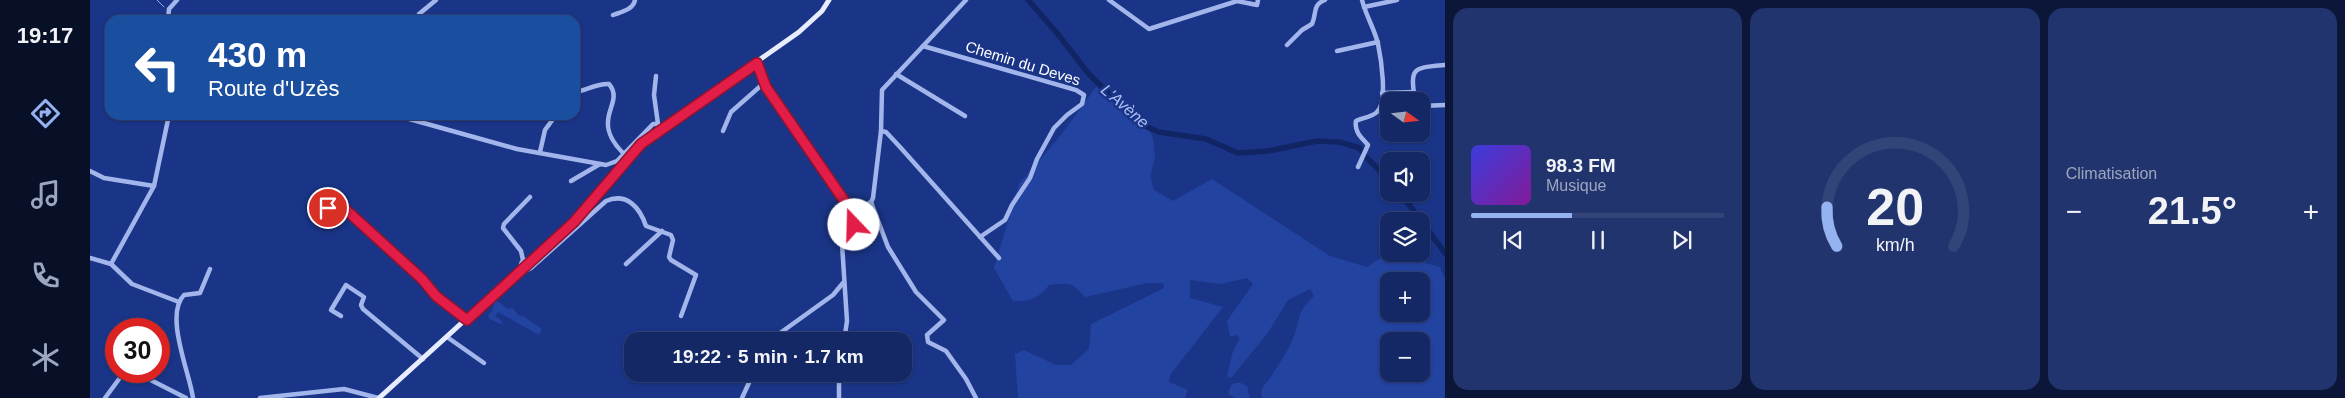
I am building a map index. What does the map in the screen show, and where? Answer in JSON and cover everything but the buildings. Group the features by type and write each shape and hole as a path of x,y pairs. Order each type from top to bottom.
{"main road":[{"path":"379,398 523,269 530,265 593,201 632,152 660,125 757,63 799,32 822,11 829,0"}],"street":[{"path":"168,15 169,9 177,0"},
{"path":"419,15 436,0"},
{"path":"613,15 629,9 634,5 635,0"},
{"path":"966,0 881,92 881,131 871,202 892,254 916,292 944,320 928,335 928,342 946,351 966,379 976,398"},
{"path":"1109,0 1149,29 1237,1 1257,5 1258,0"},
{"path":"1288,45 1302,30 1312,24 1315,7 1325,0"},
{"path":"1362,0 1366,17 1378,42 1383,82 1382,92"},
{"path":"1364,7 1397,0"},
{"path":"1337,51 1378,42"},
{"name":"Chemin du Deves","path":"923,46 1076,90 1084,95 1082,104 1054,128 1030,178 1005,220 980,237"},
{"path":"757,63 764,83 852,212 854,225 842,244 845,332"},
{"path":"1414,92 1412,77 1419,67 1445,65"},
{"path":"896,74 965,116"},
{"path":"412,120 469,137 610,165 649,128 660,125 654,95 656,76"},
{"path":"723,130 731,112 764,83"},
{"path":"580,92 586,91 599,84 610,84 612,86 614,96 608,127 616,146 623,153"},
{"path":"1430,106 1445,105"},
{"path":"1359,164 1368,145 1358,134 1355,126 1356,121 1376,114 1380,109"},
{"path":"111,264 154,186 168,120"},
{"path":"540,152 545,130 552,120"},
{"path":"881,131 886,132 900,147 999,258"},
{"path":"571,181 600,164"},
{"path":"90,171 104,178 154,186"},
{"path":"316,196 328,208 344,208 422,279 436,296 467,320"},
{"path":"523,269 521,265 523,260 521,251 502,228 530,197"},
{"path":"523,260 530,265 603,203 613,198 634,204 640,210 646,226 671,235 673,240 669,257 696,275 681,316"},
{"path":"852,212 871,202"},
{"path":"626,264 662,231"},
{"path":"90,258 111,264 132,284 179,302"},
{"path":"193,398 180,346 178,329 179,302 184,295 200,293 203,290 210,269"},
{"path":"782,332 833,295 844,283"},
{"path":"341,316 332,312 332,306 344,286 348,286 364,297 361,305 363,309 423,359"},
{"path":"447,337 484,363"},
{"path":"742,398 749,382"},
{"path":"839,382 839,398"},
{"path":"105,398 116,383"},
{"path":"157,383 186,398"},
{"path":"260,398 344,389 379,398"}],"shaded area":[{"path":"1096,87 1142,116 1153,138 1155,158 1150,176 1154,190 1173,201 1212,179 1330,256 1367,267 1380,259 1380,262 1422,262 1440,267 1445,279 1445,398 1262,398 1263,388 1291,344 1302,310 1314,296 1310,289 1288,300 1267,334 1231,378 1227,376 1233,351 1240,338 1236,335 1230,337 1227,321 1253,284 1247,278 1221,284 1190,280 1190,298 1223,307 1170,375 1169,382 1188,390 1185,398 1018,398 1015,354 1024,350 1056,365 1071,365 1089,349 1091,324 1164,288 1163,283 1147,283 1085,297 1077,288 1069,284 1049,285 1034,298 1024,301 1013,301 994,268 1019,184 1061,135"},
{"path":"495,299 508,309 513,308 518,315 523,316 542,329 539,335 498,312 495,316 501,320 503,325 490,319 488,315 492,311"},
{"path":"1235,383 1247,386 1250,398 1235,398 1228,394 1231,385"}],"waterway":[{"path":"157,0 164,7"},
{"name":"L'Avène","path":"1028,0 1088,73 1130,115 1143,125 1159,132 1206,139 1238,153 1268,151 1317,141 1339,142 1360,148 1364,155 1380,171"},
{"name":"L'Avène","path":"1407,202 1445,253"}],"route":[{"path":"328,208 344,208 422,279 436,296 467,320 574,222 593,201 624,160 641,144 661,127 757,63 766,87 852,212 854,225"}]}
